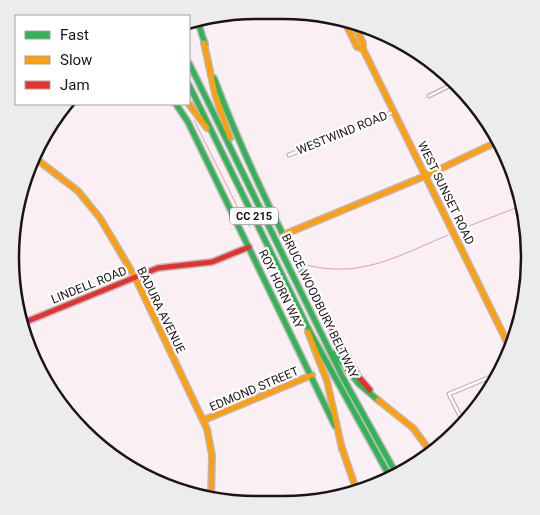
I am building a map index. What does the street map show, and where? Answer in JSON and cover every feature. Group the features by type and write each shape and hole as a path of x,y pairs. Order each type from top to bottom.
{"main road":[{"path":"199,26 226,114 283,235 358,376 379,401"},
{"name":"WEST SUNSET ROAD","path":"347,28 357,47 363,50"},
{"name":"WEST SUNSET ROAD","path":"356,30 363,44 363,50 507,340"},
{"path":"204,42 222,117 249,186"},
{"name":"BRUCE WOODBURY BELTWAY","path":"190,66 347,386 394,469"},
{"name":"BRUCE WOODBURY BELTWAY","path":"190,87 355,417 387,472"},
{"name":"ROY HORN WAY","path":"177,105 188,122 335,425 354,485"},
{"path":"189,105 214,135"},
{"path":"283,235 425,176 492,144"},
{"name":"BADURA AVENUE","path":"39,161 78,191 92,205 135,277 204,420 210,439 212,456 211,492"},
{"name":"LINDELL ROAD","path":"27,320 158,268 212,262 249,247"},
{"path":"294,297 327,381 342,449"},
{"path":"321,332 335,355 359,384 413,428 428,447"},
{"name":"EDMOND STREET","path":"204,420 312,376"}],"street":[{"path":"429,96 448,86"},
{"name":"WESTWIND ROAD","path":"289,155 394,111"},
{"path":"460,417 450,394 489,378"}],"waterway":[{"path":"194,120 237,206 250,227"},
{"path":"461,229 516,208"},
{"path":"303,264 323,268 342,269 360,267 395,258 448,235"}],"traffic: fast":[{"path":"199,26 205,44"},
{"path":"190,65 343,378 394,469"},
{"path":"214,78 239,141 268,203 330,324"},
{"path":"190,87 310,332 387,472"},
{"path":"177,105 188,122 335,426"},
{"path":"334,353 359,384 379,401"}],"traffic: slow":[{"path":"348,28 357,47 363,49"},
{"path":"357,30 363,43 363,49 506,341"},
{"path":"204,43 215,94 230,138"},
{"path":"190,105 207,128"},
{"path":"283,235 425,176 492,144"},
{"path":"39,161 78,191 100,218 135,277 207,429 212,455 211,492"},
{"path":"308,332 327,381 342,449"},
{"path":"204,420 312,375"},
{"path":"378,400 413,428 427,447"},
{"path":"342,448 355,485"}],"traffic: jam":[{"path":"28,321 158,268 212,262 249,247"},
{"path":"330,324 358,376 370,390"}]}
